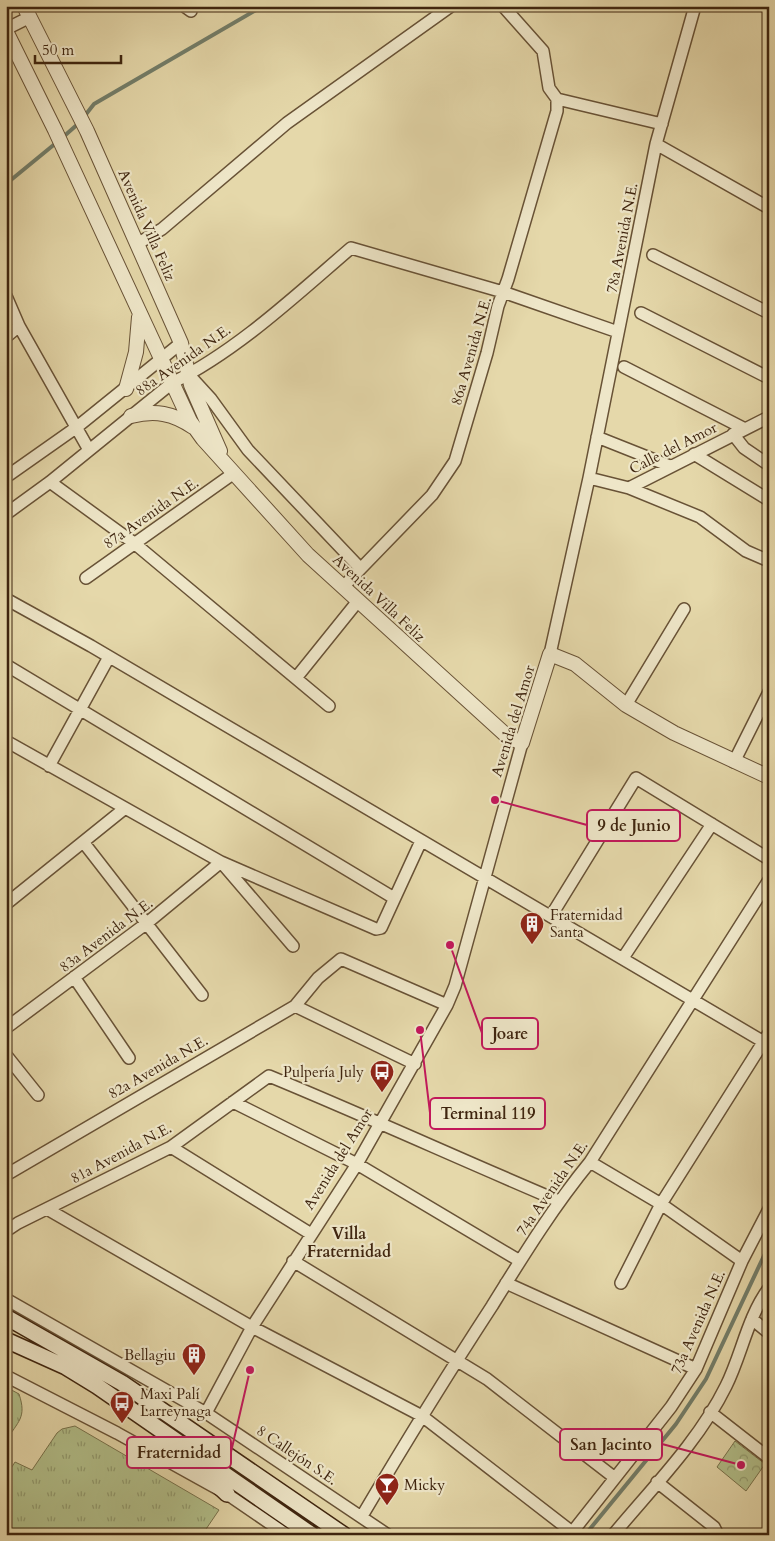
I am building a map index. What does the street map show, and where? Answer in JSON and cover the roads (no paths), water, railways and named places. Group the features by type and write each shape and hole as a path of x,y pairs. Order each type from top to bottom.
{"main road":[{"path":"6,1317 122,1383 344,1535"},
{"path":"6,1340 73,1371 312,1535"},
{"path":"156,1427 227,1494"}],"street":[{"path":"137,244 162,230 286,123 451,6"},
{"path":"503,6 543,51 549,88 557,99 662,124"},
{"name":"78a Avenida N.E.","path":"589,478 656,144 695,6"},
{"path":"6,30 27,12"},
{"name":"Avenida Villa Feliz","path":"27,12 87,131 181,343 191,385 230,468"},
{"name":"Avenida Villa Feliz","path":"6,30 65,151 139,314 194,428 308,555 508,737 522,744"},
{"name":"86a Avenida N.E.","path":"343,587 432,495 455,461 557,111 557,99"},
{"path":"656,144 769,208"},
{"name":"88a Avenida N.E.","path":"6,514 50,482 172,382 188,374 238,341 351,248 503,292"},
{"path":"653,255 769,313"},
{"path":"503,292 618,332"},
{"path":"6,296 20,326 89,450"},
{"path":"641,313 769,378"},
{"path":"126,389 136,352 139,314"},
{"path":"6,337 20,326"},
{"name":"88a Avenida N.E.","path":"6,477 77,427 181,343"},
{"path":"624,366 745,429"},
{"path":"188,374 211,399 248,450 360,568"},
{"path":"131,416 144,412 171,415 194,428"},
{"name":"Calle del Amor","path":"589,478 629,488 769,417"},
{"path":"733,434 744,448 769,465"},
{"path":"596,437 670,466"},
{"path":"694,454 769,500"},
{"name":"87a Avenida N.E.","path":"86,578 134,544 230,468"},
{"name":"Avenida del Amor","path":"206,1413 252,1327 357,1164 415,1064 447,1005 455,986 522,744 550,654 589,478"},
{"path":"50,482 134,544 330,706"},
{"path":"629,488 700,517 746,552 769,561"},
{"path":"6,599 109,657 692,1000 767,1040 661,1204 621,1282"},
{"path":"296,678 358,601"},
{"path":"626,706 684,609"},
{"path":"550,654 575,664 626,706 674,733 769,777"},
{"path":"50,766 109,657"},
{"path":"6,664 394,898"},
{"path":"734,762 769,692"},
{"path":"6,741 124,810 221,862 376,929 381,928 421,841"},
{"path":"550,916 636,778 769,859"},
{"path":"7,901 124,810"},
{"path":"623,958 712,824"},
{"path":"84,843 202,995"},
{"path":"221,862 293,946"},
{"name":"83a Avenida N.E.","path":"6,1028 147,923 221,862"},
{"name":"74a Avenida N.E.","path":"362,1516 422,1416 520,1261 559,1201 590,1162 769,880"},
{"name":"82a Avenida N.E.","path":"6,1175 295,1006 318,978 341,959 447,1005"},
{"path":"74,977 129,1058"},
{"path":"295,1006 415,1064"},
{"path":"6,1054 38,1095"},
{"name":"81a Avenida N.E.","path":"6,1231 171,1147 269,1076 380,1122"},
{"path":"233,1102 357,1164 520,1261"},
{"path":"380,1122 559,1201"},
{"path":"171,1147 311,1234"},
{"path":"590,1162 661,1204 742,1261"},
{"path":"46,1209 252,1327 422,1416 571,1533"},
{"name":"73a Avenida N.E.","path":"571,1533 671,1407 696,1369 742,1261 769,1209"},
{"path":"293,1261 487,1379 615,1478"},
{"path":"506,1283 696,1369"},
{"path":"613,1535 687,1445 710,1412 726,1386 752,1319 769,1288"},
{"name":"8 Callejón S.E.","path":"6,1299 206,1413 388,1535"},
{"path":"752,1319 769,1333"},
{"path":"6,1376 117,1433 227,1494 286,1535"},
{"path":"710,1412 769,1458"},
{"path":"657,1482 714,1527 718,1535"}],"waterway":[{"path":"83,118 94,104 263,6"},
{"path":"62,138 79,123"},
{"path":"6,184 56,143"},
{"path":"585,1535 676,1424 706,1379 769,1245"}],"place":[{"name":"9 de Junio","path":"495,800"},
{"name":"Joare","path":"450,945"},
{"name":"Fraternidad Santa","path":"532,945"},
{"name":"Terminal 119","path":"420,1030"},
{"name":"Pulpería July","path":"382,1093"},
{"name":"Fraternidad","path":"250,1370"},
{"name":"Bellagiu","path":"194,1376"},
{"name":"Maxi Palí Larreynaga","path":"122,1424"},
{"name":"San Jacinto","path":"741,1465"},
{"name":"Micky","path":"387,1506"}],"district":[{"name":"Villa Fraternidad","path":"349,1243"}]}
